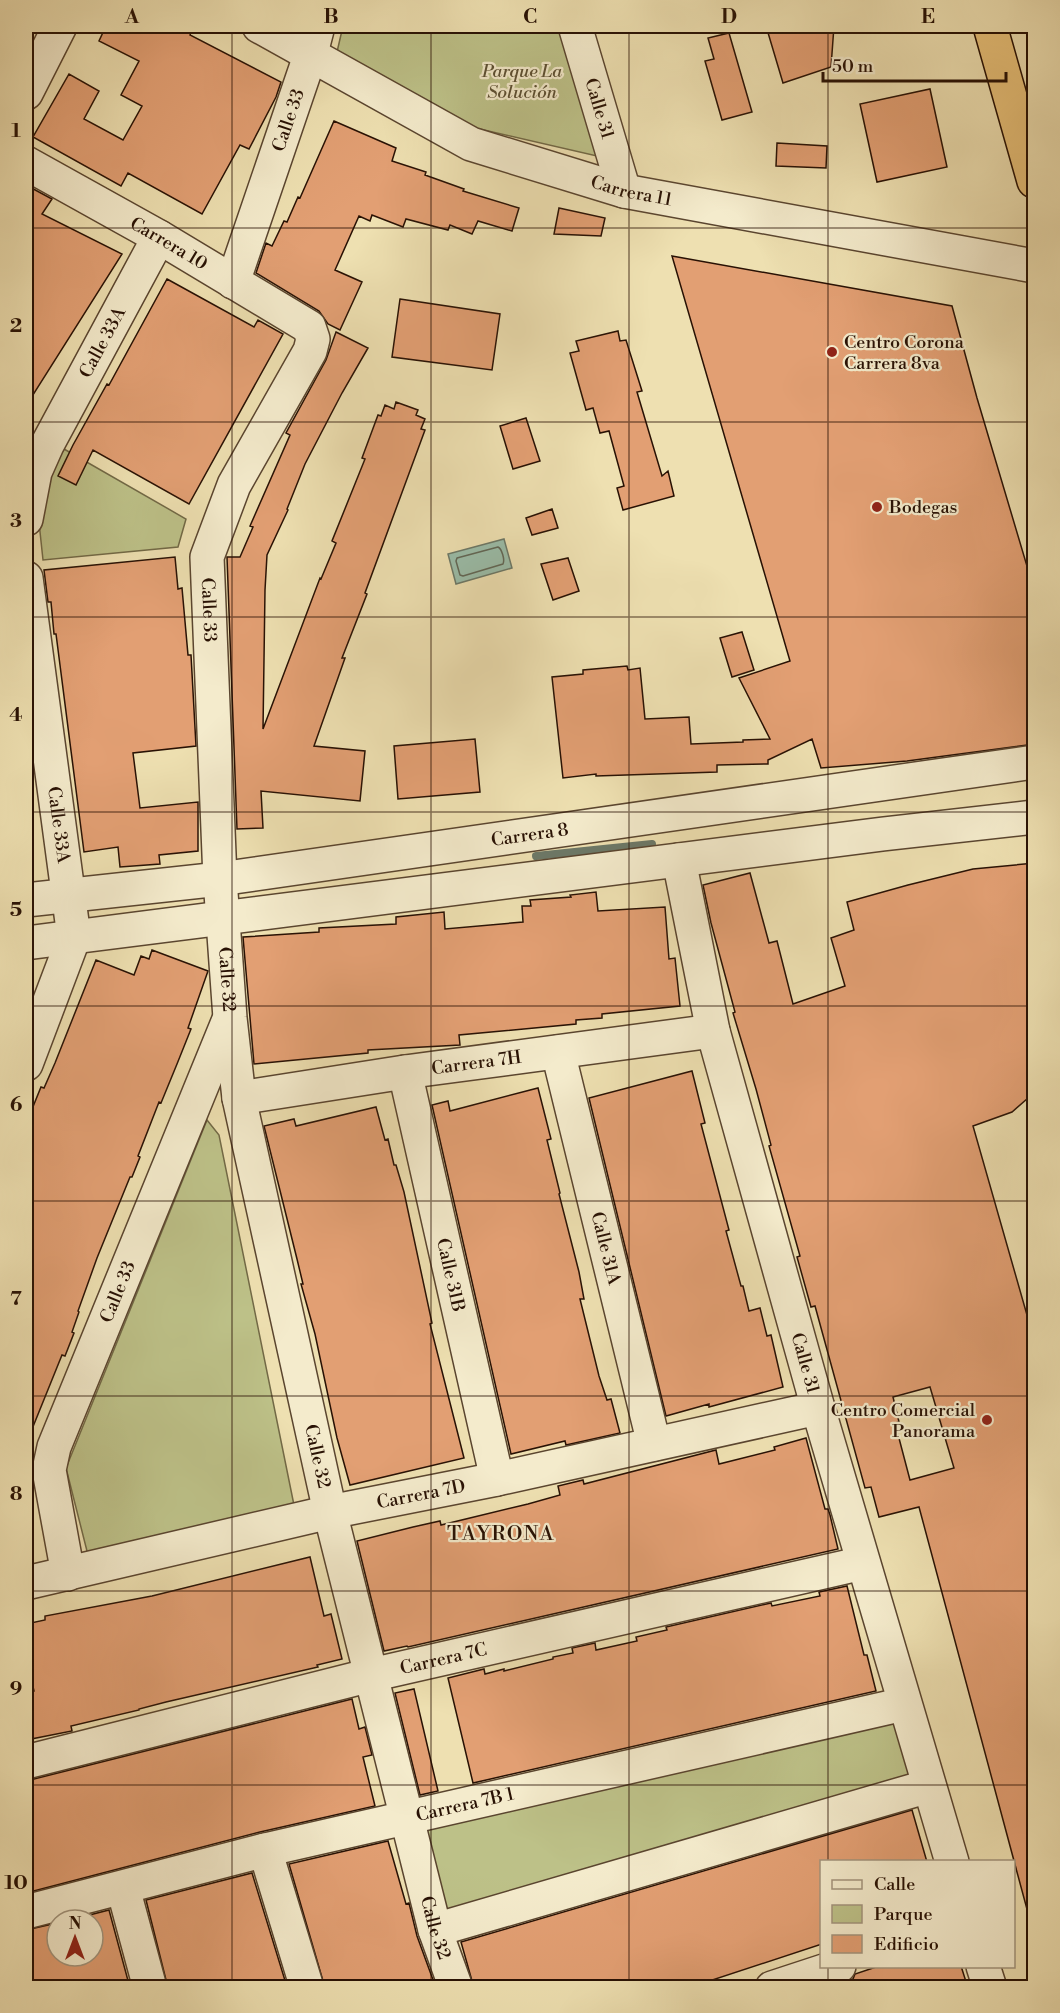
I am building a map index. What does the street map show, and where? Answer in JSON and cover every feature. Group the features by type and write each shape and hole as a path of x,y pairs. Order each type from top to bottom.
{"highway":[{"path":"990,26 1035,181"}],"street":[{"path":"26,93 60,26"},
{"name":"Carrera 11","path":"259,26 314,39 471,144 624,190 1035,266"},
{"name":"Calle 31","path":"575,26 624,190"},
{"name":"Calle 33","path":"233,282 314,39"},
{"name":"Carrera 10","path":"26,164 159,237 309,327"},
{"name":"Calle 33A","path":"26,519 26,508 35,472 47,445 159,237"},
{"name":"Calle 33","path":"224,918 220,879 207,557 234,485 310,351 313,339 309,327"},
{"name":"Calle 33A","path":"26,578 74,937 26,1064"},
{"name":"Carrera 8","path":"26,900 220,879 1035,762"},
{"path":"26,943 1035,817"},
{"name":"Calle 31","path":"679,860 713,1031 818,1408 951,1860"},
{"name":"Calle 32","path":"224,918 230,1018 239,1098 330,1512 405,1817 435,1930 456,1988"},
{"name":"Calle 33","path":"68,1574 49,1470 54,1447 230,1018"},
{"name":"Carrera 7H","path":"239,1098 405,1072 713,1031"},
{"name":"Calle 31A","path":"558,1052 654,1444"},
{"name":"Calle 31B","path":"405,1072 497,1479"},
{"name":"Carrera 7D","path":"26,1583 330,1512 497,1479 818,1408"},
{"name":"Carrera 7C","path":"26,1762 371,1675 863,1563"},
{"name":"Carrera 7B 1","path":"26,1912 405,1817 904,1704"},
{"path":"435,1930 929,1786"},
{"path":"266,1850 307,1988"},
{"path":"123,1888 150,1988"},
{"path":"772,1988 833,1968"},
{"path":"984,1968 990,1988"}],"green space":[{"name":"Parque La Solución","path":"343,26 567,26 610,159 458,124 337,52"},
{"path":"64,449 186,519 178,547 43,560 38,513 48,475"},
{"path":"207,1120 219,1135 295,1510 88,1555 66,1468"},
{"path":"895,1716 919,1781 442,1915 408,1824"}],"water":[{"path":"504,539 512,568 456,584 448,554"}],"building":[{"path":"106,26 195,26 190,35 281,82 276,97 249,149 240,145 202,214 128,173 121,186 33,137 69,74 99,91 84,119 123,140 142,106 121,95 139,61 99,41"},
{"path":"766,26 834,26 831,67 783,83"},
{"path":"729,33 752,112 722,120 705,61 714,59 708,38"},
{"path":"930,89 947,167 877,182 860,104"},
{"path":"334,121 396,148 392,161 426,172 425,175 464,189 463,191 519,208 512,231 478,221 472,234 450,225 448,230 406,219 403,227 372,215 370,221 359,216 335,270 362,282 340,330 328,324 319,311 256,273 266,243 272,246 284,221 287,222 298,197 300,198"},
{"path":"777,143 827,146 826,168 776,166"},
{"path":"26,185 52,199 42,214 122,254 26,406"},
{"path":"559,208 605,218 601,236 554,234"},
{"name":"Bodegas","path":"672,256 952,306 1035,593 1035,744 907,761 821,768 812,739 768,760 768,764 717,765 717,772 596,776 596,774 563,778 552,677 583,674 583,670 627,666 628,670 640,668 645,719 689,717 691,744 743,742 743,740 770,739 739,678 790,661"},
{"path":"167,279 254,327 258,320 283,334 189,504 93,450 76,485 58,476 73,445"},
{"path":"400,299 500,314 492,370 392,357"},
{"path":"618,331 620,341 626,340 642,391 637,392 662,476 668,471 674,496 623,510 617,488 624,486 609,431 600,433 593,408 586,410 570,353 579,351 576,341"},
{"path":"336,332 368,348 305,464 288,510 267,555 263,729 320,578 336,543 332,541 365,459 362,458 378,415 381,416 385,405 394,409 396,402 418,410 416,415 425,419 421,429 425,430 342,658 345,658 314,746 365,751 360,801 261,791 263,828 237,829 227,557 240,557 253,527 250,526 290,435 286,433 326,360"},
{"path":"526,418 540,461 513,469 500,426"},
{"path":"552,509 558,528 532,535 526,518"},
{"path":"175,557 178,589 182,588 188,655 191,655 196,746 133,753 140,808 198,802 198,851 159,855 160,864 120,867 118,847 84,852 56,634 54,634 51,602 48,602 44,570"},
{"path":"568,558 579,591 553,600 541,564"},
{"path":"742,632 754,670 732,677 720,638"},
{"path":"475,739 480,792 398,799 394,746"},
{"name":"Centro Comercial Panorama","path":"1035,863 1035,1092 1012,1112 973,1126 1035,1343 1035,1912 1028,1913 919,1507 879,1517 871,1487 865,1488 815,1306 811,1307 797,1257 800,1256 769,1146 771,1145 756,1089 733,1013 735,1012 703,885 750,873 769,943 777,941 793,1004 845,986 831,938 854,930 847,902 973,869","holes":["930,1387 954,1468 910,1480 895,1423 899,1422 893,1397"]},
{"path":"596,892 598,911 665,907 669,959 675,958 680,1006 602,1014 602,1018 576,1020 576,1024 459,1035 460,1045 368,1050 368,1053 254,1064 243,937 319,932 319,928 396,924 396,917 444,912 445,929 523,922 522,906 531,906 530,900 571,897 570,895"},
{"path":"152,950 208,971 188,1028 191,1029 161,1103 159,1102 138,1156 140,1157 97,1258 65,1356 62,1355 26,1444 26,1124 41,1087 44,1088 55,1063 96,960 134,975 141,956 149,959"},
{"path":"692,1071 705,1123 701,1124 741,1286 743,1286 749,1311 760,1308 767,1336 771,1335 783,1387 666,1416 589,1098"},
{"path":"538,1088 551,1139 547,1140 559,1194 579,1272 584,1299 580,1299 599,1376 607,1400 611,1399 620,1433 566,1445 565,1441 511,1454 432,1105 448,1101 450,1111"},
{"path":"376,1107 404,1192 432,1323 430,1324 464,1458 350,1485 264,1126 294,1119 296,1126"},
{"path":"806,1438 838,1549 384,1651 357,1541 440,1521 441,1525 528,1504 560,1495 558,1486 583,1480 584,1484 716,1450 719,1464 775,1450 774,1447"},
{"path":"310,1557 324,1616 331,1614 342,1659 317,1665 318,1667 71,1726 72,1731 26,1740 26,1694 34,1691 26,1657 26,1624 45,1620 45,1616 152,1596"},
{"path":"847,1586 864,1655 867,1655 876,1691 473,1783 448,1678 484,1669 485,1674 504,1669 504,1671 573,1653 572,1648 595,1643 596,1650 637,1641 636,1637 667,1630 666,1627 771,1603 772,1606 820,1596 819,1592"},
{"path":"414,1689 438,1791 420,1795 395,1693"},
{"path":"352,1699 359,1729 365,1727 372,1755 363,1757 375,1806 260,1832 26,1893 26,1781"},
{"path":"912,1810 926,1860 820,1860 820,1945 688,1988 474,1988 461,1942"},
{"path":"388,1841 406,1904 409,1903 417,1936 436,1988 325,1988 289,1864"},
{"path":"252,1873 287,1987 234,1988 233,1982 215,1988 168,1988 146,1900"},
{"path":"109,1910 130,1988 26,1988 26,1930 45,1926 45,1968 105,1968 105,1911"},
{"path":"873,1968 962,1968 968,1988 834,1988 853,1979 855,1974"}],"waterway":[{"path":"536,856 652,844"}],"place":[{"name":"Centro Corona Carrera 8va","path":"832,352"},
{"name":"Bodegas","path":"877,507"},
{"name":"Centro Comercial Panorama","path":"987,1420"}],"district":[{"name":"TAYRONA","path":"501,1534"}]}
